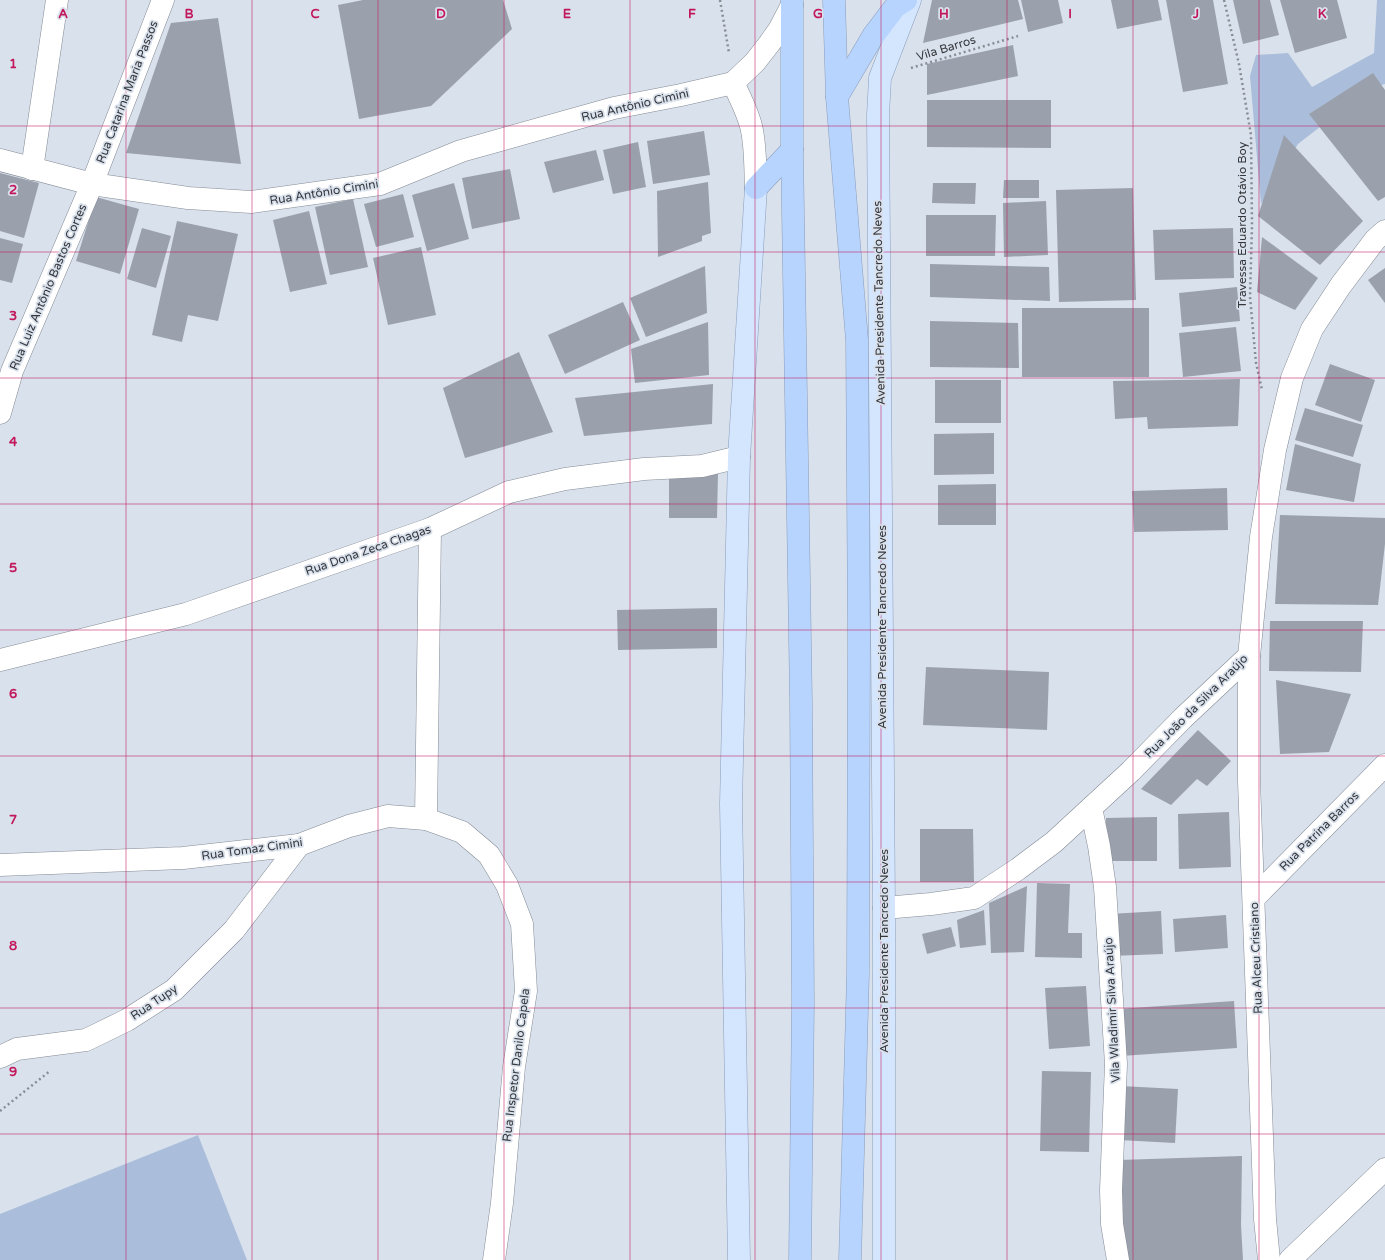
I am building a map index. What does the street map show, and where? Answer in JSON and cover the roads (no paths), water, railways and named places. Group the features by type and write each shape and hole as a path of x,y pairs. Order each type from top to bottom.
{"highway":[{"name":"Avenida Presidente Tancredo Neves","path":"834,0 837,97 857,364 859,638 858,974 850,1260"},
{"path":"837,97 873,36 895,7 906,0"},
{"path":"792,2 792,150 801,701 802,1002 800,1260"},
{"path":"756,188 792,150"}],"main road":[{"name":"Avenida Presidente Tancredo Neves","path":"884,1260 884,908 878,158 880,78 910,0"},
{"path":"739,1260 731,804 739,458 756,188"}],"street":[{"path":"32,169 57,0"},
{"name":"Rua Catarina Maria Passos","path":"92,184 163,0"},
{"path":"756,188 751,126 745,108 733,83 755,62 769,44 779,30 792,2"},
{"name":"Rua Antônio Cimini","path":"0,160 92,184 188,198 251,202 380,184 468,148 614,108 733,83"},
{"name":"Rua Luiz Antônio Bastos Cortes","path":"0,413 6,370 92,184"},
{"name":"Rua João da Silva Araújo","path":"884,908 931,904 974,898 1018,869 1054,842 1091,808 1249,656 1261,537 1275,450 1292,378 1312,329 1341,285 1375,240 1385,231"},
{"name":"Rua Dona Zeca Chagas","path":"0,660 186,614 430,529 509,492 565,479 644,469 702,466 739,458"},
{"path":"426,819 430,529"},
{"name":"Rua Alceu Cristiano","path":"1249,656 1249,781 1265,1219 1269,1260"},
{"name":"Rua Patrina Barros","path":"1254,898 1385,765"},
{"name":"Vila Wladimir Silva Araújo","path":"1091,808 1099,846 1105,887 1116,1064 1111,1190 1112,1224 1118,1260"},
{"name":"Rua Tomaz Cimini","path":"0,865 183,858 299,846 349,826 388,816 426,819"},
{"name":"Rua Inspetor Danilo Capela","path":"426,819 462,832 488,855 507,885 522,924 526,991 514,1067 502,1203 494,1260"},
{"name":"Rua Tupy","path":"6,1051 86,1040 127,1020 174,990 234,930 299,846"},
{"path":"1290,1260 1385,1169"}]}
